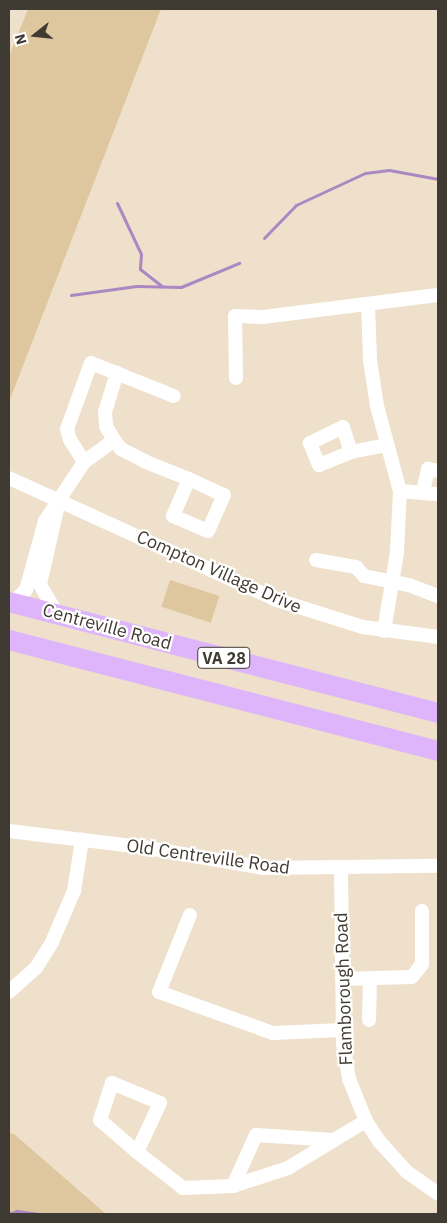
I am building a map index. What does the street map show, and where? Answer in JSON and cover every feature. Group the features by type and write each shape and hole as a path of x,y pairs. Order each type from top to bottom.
{"highway":[{"name":"Centreville Road","path":"11,602 438,713"},
{"name":"Centreville Road","path":"9,640 438,751"}],"street":[{"path":"236,378 235,316 263,317 438,296"},
{"path":"368,305 370,360 386,445 400,491 398,544 390,580 384,631"},
{"path":"84,462 70,440 69,417 91,363 174,396"},
{"path":"117,373 105,412 106,426 114,440 121,449 189,479"},
{"path":"11,602 24,594 43,528 59,501 84,462 114,440"},
{"path":"351,452 386,445"},
{"path":"423,491 428,469 438,471"},
{"name":"Compton Village Drive","path":"9,478 274,599 321,616 384,631 438,636"},
{"path":"400,491 423,491 438,494"},
{"path":"57,614 40,584 59,501"},
{"path":"316,560 356,567 364,576 390,580 438,596"},
{"name":"Old Centreville Road","path":"9,831 82,840 263,868 341,869 438,866"},
{"path":"9,992 32,972 50,946 74,891 82,840"},
{"name":"Flamborough Road","path":"341,869 342,1030 349,1079 366,1121 393,1158 438,1194"},
{"path":"342,979 412,978 422,964 422,911"},
{"path":"190,915 159,992 273,1033 342,1030"},
{"path":"369,1020 370,978"},
{"path":"137,1152 160,1103 112,1084 100,1120 137,1152 183,1188 233,1186 288,1168 366,1121"},
{"path":"233,1186 256,1134 334,1140"}],"shaded area":[{"path":"28,9 161,9 9,402 9,56"},
{"path":"170,580 219,596 211,623 161,607"},
{"path":"9,1133 14,1134 106,1214 9,1214"}],"waterway":[{"path":"264,238 296,205 365,173 389,170 438,179"},
{"path":"117,203 141,254 140,269 162,286"},
{"path":"71,295 136,286 181,287 239,263"},
{"path":"9,1214 17,1211 39,1214"}]}
